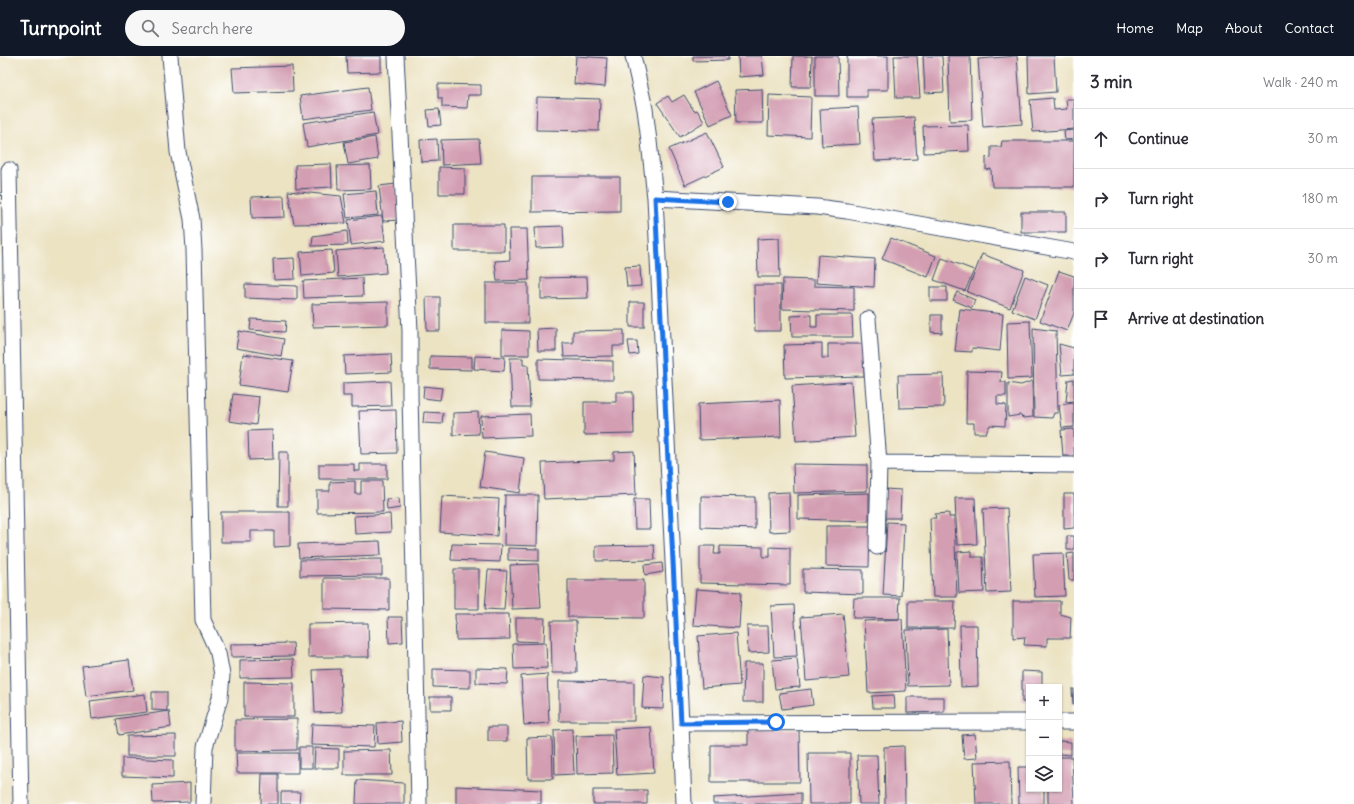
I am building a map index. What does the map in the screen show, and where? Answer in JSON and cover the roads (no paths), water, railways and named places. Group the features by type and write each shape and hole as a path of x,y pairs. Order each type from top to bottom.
{"street":[{"path":"170,56 178,152 192,219 194,250 203,620 218,652 222,675 220,698 205,747 204,804"},
{"path":"396,56 410,331 419,804"},
{"path":"633,56 646,115 655,198 684,804"},
{"path":"9,170 21,804"},
{"path":"655,198 817,207 847,211 1074,252"},
{"path":"868,319 879,463 877,547"},
{"path":"879,463 1074,465"},
{"path":"681,723 1026,722"},
{"path":"1062,722 1074,722"}]}
